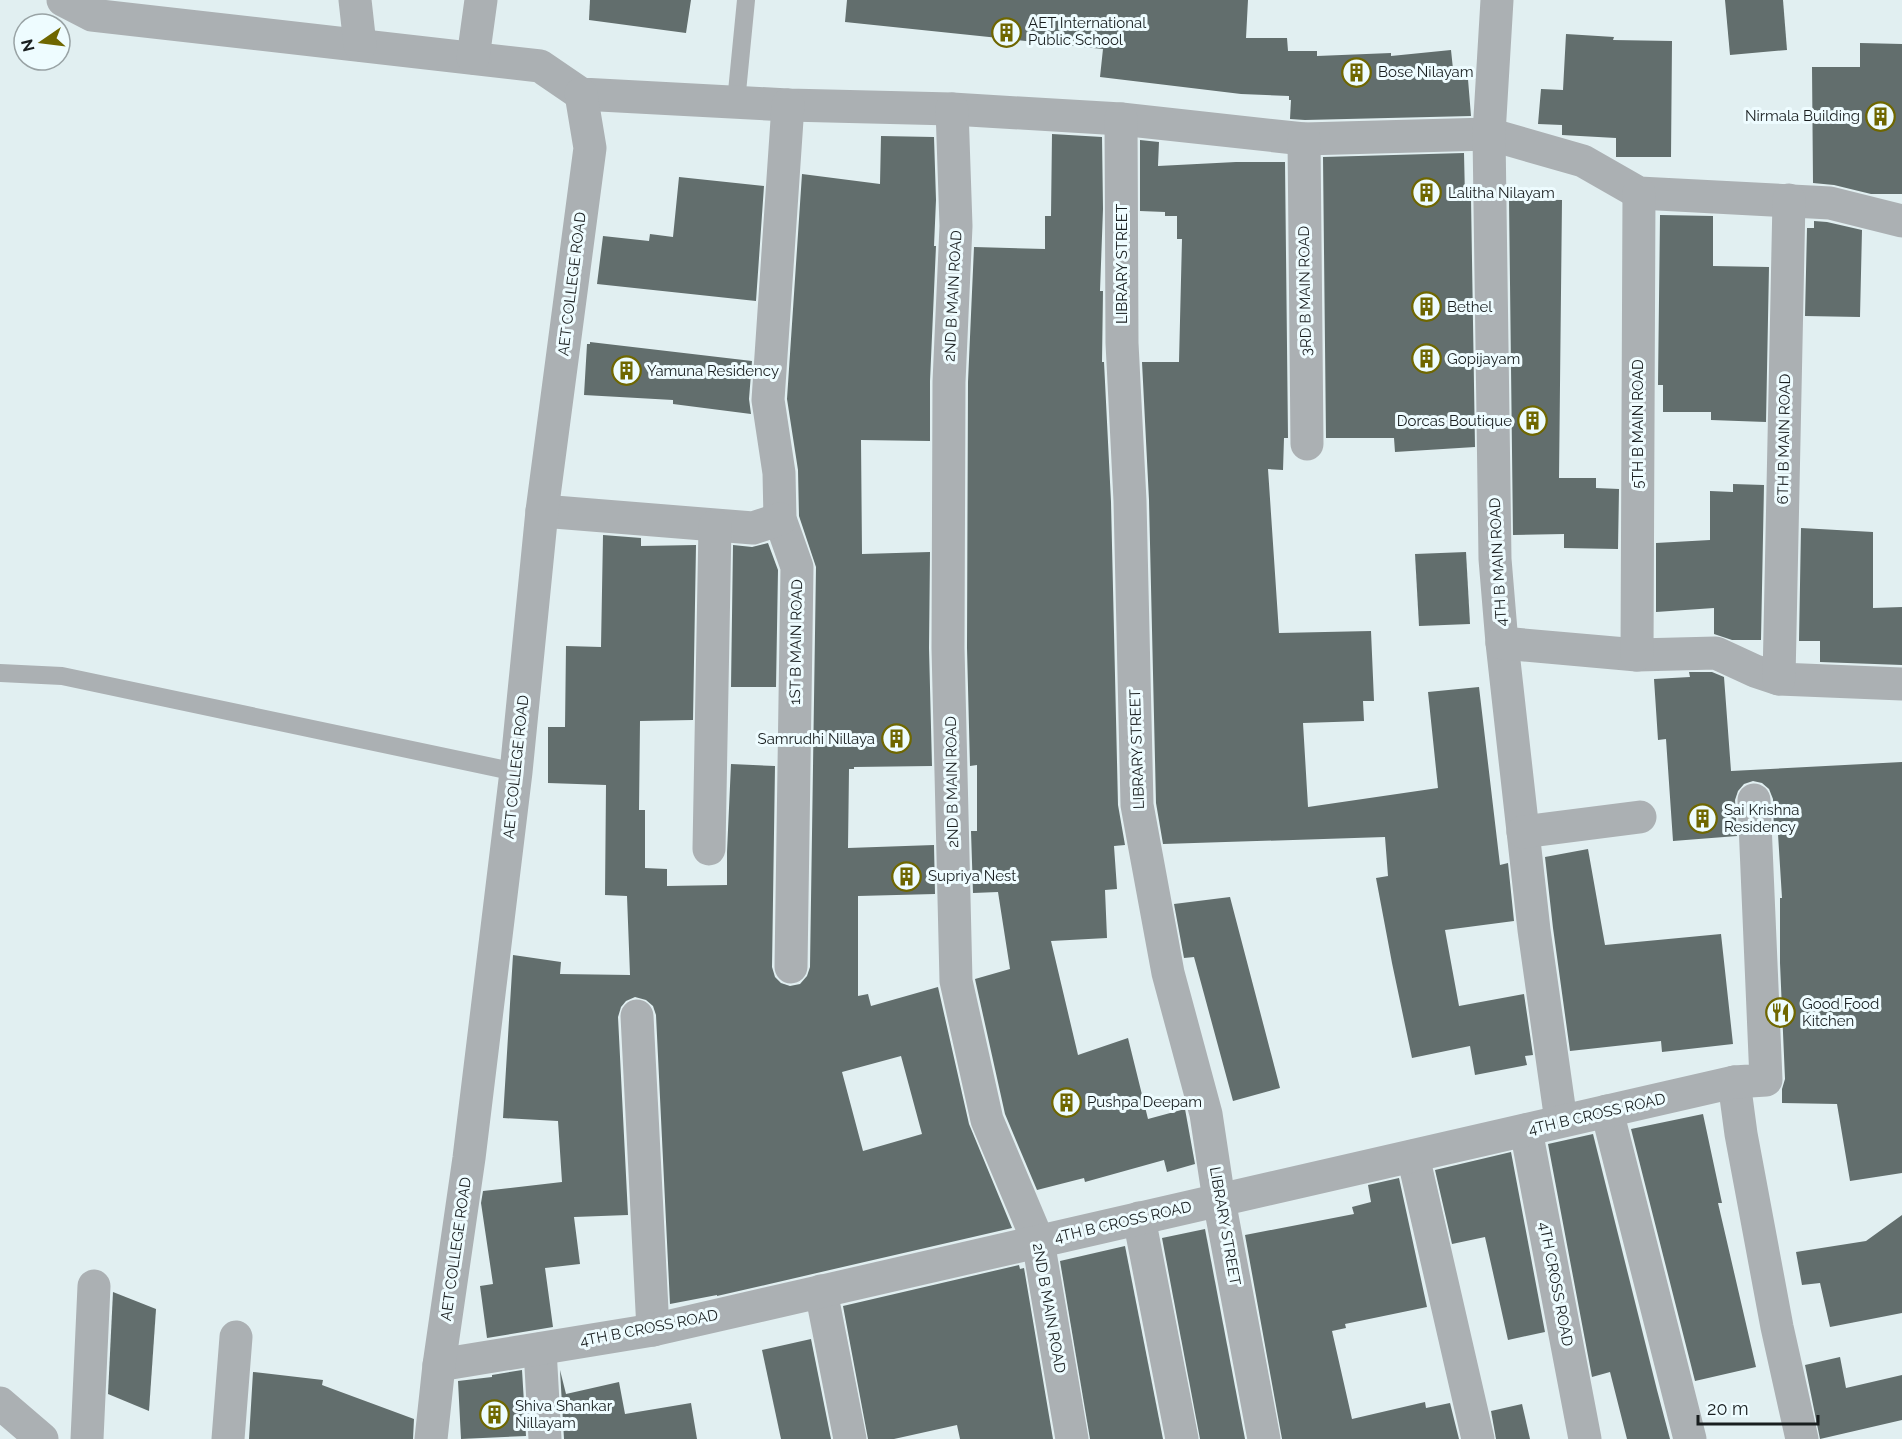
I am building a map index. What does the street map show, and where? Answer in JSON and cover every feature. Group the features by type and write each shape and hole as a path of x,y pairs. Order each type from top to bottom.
{"street":[{"path":"63,0 92,15 190,13 360,45 540,66 581,94 788,105 952,109 1121,119 1304,139 1489,134 1583,161 1640,193 1830,203 1902,221"},
{"path":"355,0 360,45"},
{"path":"473,58 481,0"},
{"name":"4TH B MAIN ROAD","path":"1497,0 1489,134 1495,559 1522,832 1561,1122"},
{"name":"AET COLLEGE ROAD","path":"431,1439 439,1365 469,1158 516,772 542,511 590,148 581,94"},
{"name":"1ST B MAIN ROAD","path":"788,105 768,400 779,473 780,519 797,567 791,968"},
{"name":"2ND B MAIN ROAD","path":"952,109 956,226 949,382 948,648 956,981 987,1120 1038,1241 1072,1439"},
{"name":"LIBRARY STREET","path":"1121,119 1122,343 1130,501 1137,805 1168,973 1206,1114 1219,1200 1264,1439"},
{"name":"3RD B MAIN ROAD","path":"1304,139 1307,444"},
{"name":"5TH B MAIN ROAD","path":"1637,655 1640,193"},
{"name":"6TH B MAIN ROAD","path":"1779,679 1789,200"},
{"path":"542,511 753,528 780,519"},
{"path":"709,849 715,526"},
{"path":"1502,642 1637,655 1716,653 1779,679 1902,684"},
{"name":"4TH B CROSS ROAD","path":"439,1365 653,1330 1734,1082 1766,1080 1754,800"},
{"path":"1522,832 1640,817"},
{"path":"637,1016 653,1330"},
{"path":"1734,1082 1741,1134 1777,1327 1802,1439"},
{"path":"1606,1112 1690,1439"},
{"name":"4TH CROSS ROAD","path":"1526,1130 1585,1439"},
{"path":"1413,1156 1478,1439"},
{"path":"1139,1218 1182,1439"},
{"path":"87,1439 94,1286"},
{"path":"821,1291 850,1439"},
{"path":"228,1439 236,1337"},
{"path":"540,1349 545,1439"},
{"path":"0,1403 42,1439"}],"lane":[{"path":"736,102 746,0"},
{"path":"0,673 62,676 516,772"}],"building":[{"path":"590,0 691,0 686,33 589,20"},
{"path":"847,0 1248,0 1246,38 1287,38 1288,51 1317,51 1317,56 1391,53 1391,56 1451,50 1453,69 1467,67 1471,116 1290,119 1291,100 1289,96 1241,94 1100,77 1103,49 845,22"},
{"path":"1725,0 1783,0 1787,50 1730,55"},
{"path":"1566,34 1614,37 1613,40 1672,41 1671,157 1616,157 1616,138 1562,135 1562,125 1538,124 1541,89 1563,90"},
{"path":"1860,43 1902,44 1902,194 1871,194 1834,185 1813,183 1812,67 1860,67"},
{"path":"1052,134 1102,137 1103,209 1100,291 1103,291 1102,362 1104,362 1111,502 1118,805 1125,845 1114,846 1117,889 1105,890 1107,938 1051,941 1078,1055 1128,1038 1148,1119 1185,1109 1195,1164 1167,1172 1164,1160 1085,1182 1084,1178 1037,1190 1005,1114 975,979 1010,969 998,892 973,893 971,831 977,831 977,765 970,766 967,648 968,382 974,247 1045,249 1045,216 1051,216"},
{"path":"881,136 934,137 936,200 934,246 936,246 930,381 930,441 861,440 862,554 930,552 929,648 932,766 854,767 854,769 849,769 848,848 934,845 935,894 858,896 858,996 868,994 871,1006 938,987 969,1124 1012,1228 717,1296 670,1304 656,1015 653,1006 646,1000 635,997 626,1001 618,1017 628,1215 574,1217 580,1264 545,1268 553,1327 487,1338 480,1286 493,1284 481,1203 483,1191 562,1182 558,1121 503,1118 513,955 561,962 560,974 630,975 627,896 605,895 606,785 548,783 548,727 565,727 566,646 601,647 603,535 641,538 641,546 696,545 693,720 640,721 639,810 645,810 645,868 667,869 667,886 727,885 731,764 775,766 772,967 775,977 781,983 790,986 800,984 807,976 810,967 816,567 799,516 798,470 787,399 802,174 880,184","holes":["901,1056 922,1134 863,1151 842,1072"]},
{"path":"1140,140 1159,142 1158,166 1285,162 1288,438 1284,438 1283,470 1268,469 1279,633 1371,631 1374,701 1363,701 1364,721 1303,723 1308,807 1438,788 1428,692 1479,687 1500,865 1508,863 1514,921 1445,930 1459,1006 1524,994 1533,1055 1525,1056 1527,1065 1475,1075 1470,1046 1412,1058 1376,878 1388,876 1385,837 1163,844 1156,803 1149,500 1142,362 1179,362 1182,239 1177,239 1177,216 1165,216 1165,212 1140,211"},
{"path":"1464,153 1465,198 1471,198 1475,447 1395,452 1394,438 1326,438 1323,157"},
{"path":"679,177 764,186 756,301 597,284 603,236 649,241 650,234 673,237"},
{"path":"1509,199 1562,200 1559,478 1596,478 1596,488 1619,489 1618,549 1564,548 1564,534 1513,535"},
{"path":"1660,215 1713,216 1713,266 1769,267 1766,422 1711,420 1711,412 1663,412 1663,385 1658,385"},
{"path":"1814,221 1862,230 1860,317 1805,316 1807,228 1814,228"},
{"path":"590,342 752,361 749,399 751,414 673,404 673,400 584,395 587,344"},
{"path":"1733,484 1764,485 1761,640 1732,640 1714,634 1714,608 1656,612 1656,543 1710,540 1710,491 1733,492"},
{"path":"1801,528 1873,532 1873,608 1902,607 1902,665 1820,662 1820,641 1799,641"},
{"path":"768,543 778,570 776,687 731,687 733,545 752,547"},
{"path":"1466,552 1470,624 1419,626 1415,554"},
{"path":"1689,672 1712,672 1724,677 1731,771 1902,762 1902,1173 1850,1181 1837,1104 1782,1103 1785,1079 1780,963 1780,898 1782,898 1778,834 1774,834 1773,799 1769,789 1762,783 1753,781 1744,784 1735,800 1737,836 1673,841 1666,739 1658,740 1654,679 1690,677"},
{"path":"1588,849 1605,945 1721,934 1733,1044 1662,1052 1661,1041 1570,1051 1545,857"},
{"path":"1230,897 1280,1088 1233,1101 1194,957 1184,958 1174,904"},
{"path":"1703,1114 1722,1203 1718,1203 1756,1367 1695,1381 1631,1129"},
{"path":"1593,1134 1670,1439 1627,1439 1610,1372 1592,1377 1548,1144"},
{"path":"1511,1152 1545,1332 1508,1340 1485,1237 1452,1244 1435,1170"},
{"path":"1399,1178 1427,1307 1345,1324 1346,1328 1332,1331 1352,1419 1425,1402 1426,1408 1450,1403 1459,1439 1282,1439 1245,1235 1354,1214 1352,1207 1371,1202 1368,1185"},
{"path":"1902,1215 1902,1313 1830,1327 1820,1283 1802,1285 1796,1252 1866,1241"},
{"path":"1205,1229 1245,1439 1200,1439 1162,1238"},
{"path":"1125,1246 1163,1439 1090,1439 1060,1261"},
{"path":"1019,1265 1020,1269 1024,1268 1053,1439 960,1439 957,1425 894,1439 868,1439 843,1306"},
{"path":"113,1292 156,1309 149,1411 108,1394"},
{"path":"811,1339 831,1439 781,1439 762,1350"},
{"path":"1840,1357 1846,1388 1902,1375 1902,1420 1820,1439 1805,1365"},
{"name":"Shiva Shankar Nillayam","path":"522,1370 526,1436 461,1439 458,1381 492,1377 492,1375"},
{"path":"560,1370 566,1394 619,1382 625,1414 691,1403 697,1439 564,1439"},
{"path":"253,1372 323,1380 322,1385 414,1419 413,1439 249,1439"},
{"path":"1522,1404 1530,1439 1496,1439 1491,1411"}],"place":[{"name":"AET International Public School","path":"1007,32"},
{"name":"Bose Nilayam","path":"1357,72"},
{"name":"Nirmala Building","path":"1881,116"},
{"name":"Lalitha Nilayam","path":"1427,193"},
{"name":"Bethel","path":"1426,307"},
{"name":"Gopijayam","path":"1426,359"},
{"name":"Yamuna Residency","path":"626,371"},
{"name":"Dorcas Boutique","path":"1533,421"},
{"name":"Samrudhi Nillaya","path":"896,739"},
{"name":"Sai Krishna Residency","path":"1703,819"},
{"name":"Supriya Nest","path":"907,876"},
{"name":"Good Food Kitchen","path":"1781,1013"},
{"name":"Pushpa Deepam","path":"1066,1102"},
{"name":"Shiva Shankar Nillayam","path":"494,1415"}]}
